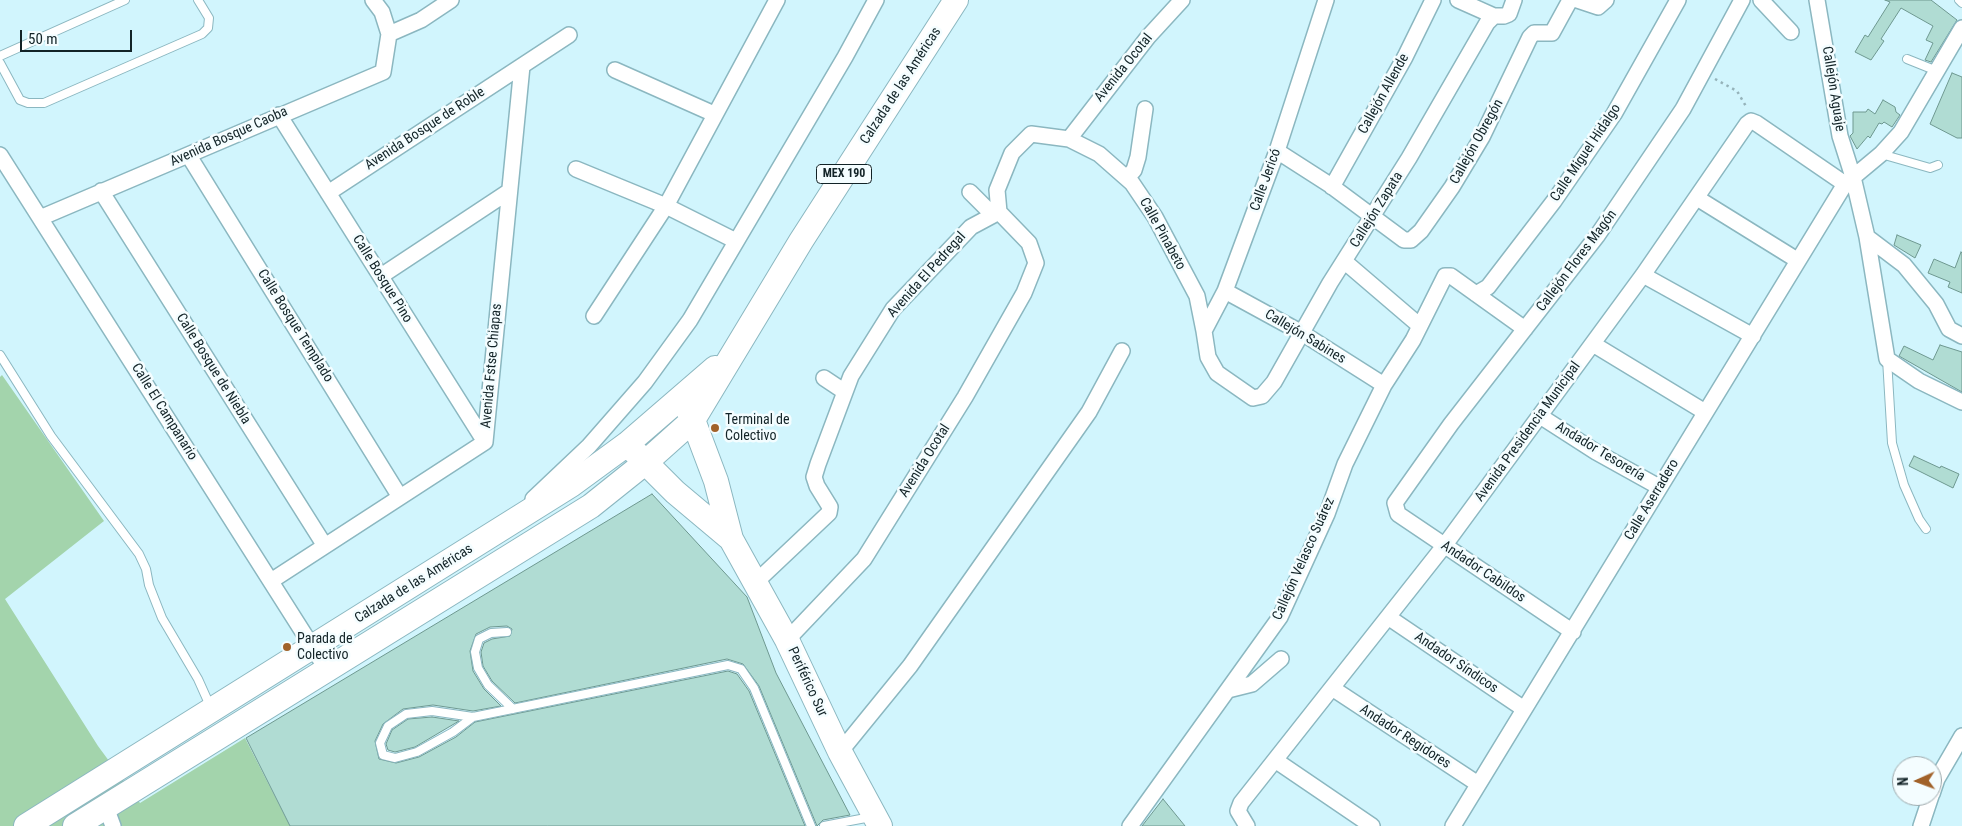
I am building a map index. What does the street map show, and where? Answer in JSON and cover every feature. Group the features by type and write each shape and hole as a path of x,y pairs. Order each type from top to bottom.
{"main road":[{"name":"Calzada de las Américas","path":"74,826 110,816 327,670 591,506 646,462 693,420 801,241 956,0"},
{"name":"Calzada de las Américas","path":"26,826 571,485 627,444 682,399 735,350"},
{"name":"Periférico Sur","path":"682,399 693,420 716,481 731,539 787,640 840,752 878,821"},
{"name":"Periférico Sur","path":"627,444 675,492 731,539"}],"street":[{"path":"373,0 382,12 388,34 421,20 450,0"},
{"path":"594,316 666,206 776,0"},
{"path":"504,528 589,446 645,382 690,320 845,57 876,0"},
{"name":"Avenida Ocotal","path":"1069,140 1148,38 1182,0"},
{"name":"Calle Jericó","path":"1204,331 1225,291 1277,151 1326,0"},
{"name":"Callejón Allende","path":"1332,187 1405,57 1432,0"},
{"path":"1458,0 1499,16"},
{"name":"Callejón Zapata","path":"1204,331 1208,357 1218,373 1253,398 1262,396 1274,382 1344,261 1414,150 1487,23 1499,16 1509,14 1514,0"},
{"name":"Callejón Obregón","path":"1372,217 1404,240 1411,240 1421,231 1452,187 1477,145 1530,37 1534,33 1552,33 1569,2 1572,0"},
{"path":"1577,0 1598,7 1606,0"},
{"name":"Calle Miguel Hidalgo","path":"1476,294 1488,287 1554,201 1608,122 1678,0"},
{"name":"Callejón Flores Magón","path":"1395,509 1395,503 1421,465 1618,205 1678,116 1742,0"},
{"path":"1761,0 1791,32"},
{"name":"Callejón Aguaje","path":"1817,0 1849,181 1867,237 1887,359"},
{"name":"Calle Aserradero","path":"1452,826 1573,632 1659,487 1753,336 1797,260 1849,181 1881,154 1901,132 1962,28"},
{"name":"Avenida Bosque Caoba","path":"40,218 383,72 388,34"},
{"name":"Avenida Bosque de Roble","path":"328,193 569,35"},
{"name":"Avenida Fstse Chiapas","path":"271,581 485,442 508,192 522,66"},
{"path":"615,70 714,114"},
{"path":"1127,178 1134,170 1138,157 1145,109"},
{"name":"Calle Bosque Pino","path":"280,115 485,442"},
{"path":"1751,121 1849,181"},
{"name":"Avenida Presidencia Municipal","path":"1246,826 1238,811 1241,803 1444,546 1643,275 1747,124 1751,121"},
{"path":"996,214 997,190 1012,153 1031,134 1069,140"},
{"name":"Calle Pinabeto","path":"1069,140 1099,154 1127,178 1155,217 1197,296 1204,331"},
{"path":"1277,151 1332,187 1372,217"},
{"name":"Calle El Campanario","path":"0,155 327,670"},
{"name":"Calle Bosque Templado","path":"189,156 400,497"},
{"path":"576,169 666,206 736,241"},
{"name":"Calle Bosque de Niebla","path":"101,191 325,546"},
{"path":"380,276 508,192"},
{"path":"970,192 996,214"},
{"path":"1696,198 1797,260"},
{"name":"Avenida Ocotal","path":"787,640 864,559 975,380 1024,293 1036,263 1029,243 996,214"},
{"name":"Avenida El Pedregal","path":"756,581 829,513 830,507 817,486 814,477 851,376 894,309 971,227 996,214"},
{"path":"1867,237 1904,265 1919,280 1936,304 1949,329 1962,336"},
{"path":"1344,261 1420,326"},
{"name":"Callejón Velasco Suárez","path":"1130,826 1280,617 1327,514 1345,464 1384,385 1420,326 1444,278 1447,275 1476,294"},
{"path":"1643,275 1753,336"},
{"name":"Callejón Sabines","path":"1225,291 1302,333 1384,385"},
{"path":"1476,294 1525,329"},
{"path":"1593,344 1705,412"},
{"path":"840,752 910,666 1084,420 1122,351"},
{"path":"1887,359 1919,381 1962,402"},
{"path":"824,378 845,392"},
{"name":"Andador Tesorería","path":"1540,416 1596,452 1659,487"},
{"name":"Andador Cabildos","path":"1395,509 1398,514 1444,546 1573,632"},
{"name":"Andador Síndicos","path":"1388,618 1524,709"},
{"path":"1228,690 1252,684 1281,659"},
{"name":"Andador Regidores","path":"1332,688 1478,784"},
{"path":"1942,770 1960,738"},
{"path":"1275,760 1372,826"},
{"path":"1921,826 1928,806"}],"lane":[{"path":"0,56 125,0"},
{"path":"0,63 20,100 28,103 44,103 202,34 208,28 209,18 198,0"},
{"path":"1959,0 1962,3"},
{"path":"1906,59 1936,71"},
{"path":"1881,154 1930,168 1938,165"},
{"path":"0,355 51,436 139,554 146,569 149,585 162,618 198,679 212,710"},
{"path":"1887,359 1892,443 1904,485 1919,519 1926,529"},
{"path":"507,632 491,633 479,639 475,652 478,668 488,685 512,709"},
{"path":"473,718 432,711 406,714 388,726 380,742 383,755 395,758 417,752 453,732 473,718 728,665 741,668 754,688 811,826"},
{"path":"824,826 878,821"}],"path":[{"path":"1703,72 1737,92 1745,102 1751,121"}],"green space":[{"path":"2,375 104,521 5,599 98,746 140,803 245,738 290,826 0,826 0,377"}],"building":[{"path":"1885,0 1931,0 1957,20 1931,62 1925,60 1933,43 1926,40 1933,26 1901,8 1881,39 1884,41 1871,60 1855,52 1865,35 1868,37 1890,2"},
{"path":"1952,73 1962,77 1962,138 1957,138 1930,124"},
{"path":"1883,100 1895,107 1896,112 1900,115 1892,127 1884,122 1882,124 1879,123 1870,138 1868,136 1857,149 1850,136 1853,133 1853,112 1866,112 1868,109 1875,114"},
{"path":"1897,235 1921,245 1915,258 1894,245"},
{"path":"1961,252 1962,293 1948,287 1950,282 1928,273 1934,259 1955,268"},
{"path":"1940,345 1962,352 1962,392 1899,356 1904,346 1933,360"},
{"path":"1914,456 1959,474 1953,488 1909,466"},
{"path":"652,494 747,597 776,673 850,815 823,820 817,826 759,686 743,664 727,659 515,703 492,681 483,666 481,652 484,643 492,639 510,636 512,629 507,626 490,627 476,634 470,651 473,671 484,689 501,706 473,711 433,705 403,709 383,724 375,741 379,759 396,763 419,757 456,737 475,722 728,671 737,674 749,691 805,826 290,826 246,738"},
{"path":"432,717 459,721 415,747 395,752 388,750 386,744 392,730 408,719"},
{"path":"1163,799 1185,826 1142,826"}],"place":[{"name":"Terminal de Colectivo","path":"715,428"},
{"name":"Parada de Colectivo","path":"287,647"}]}
